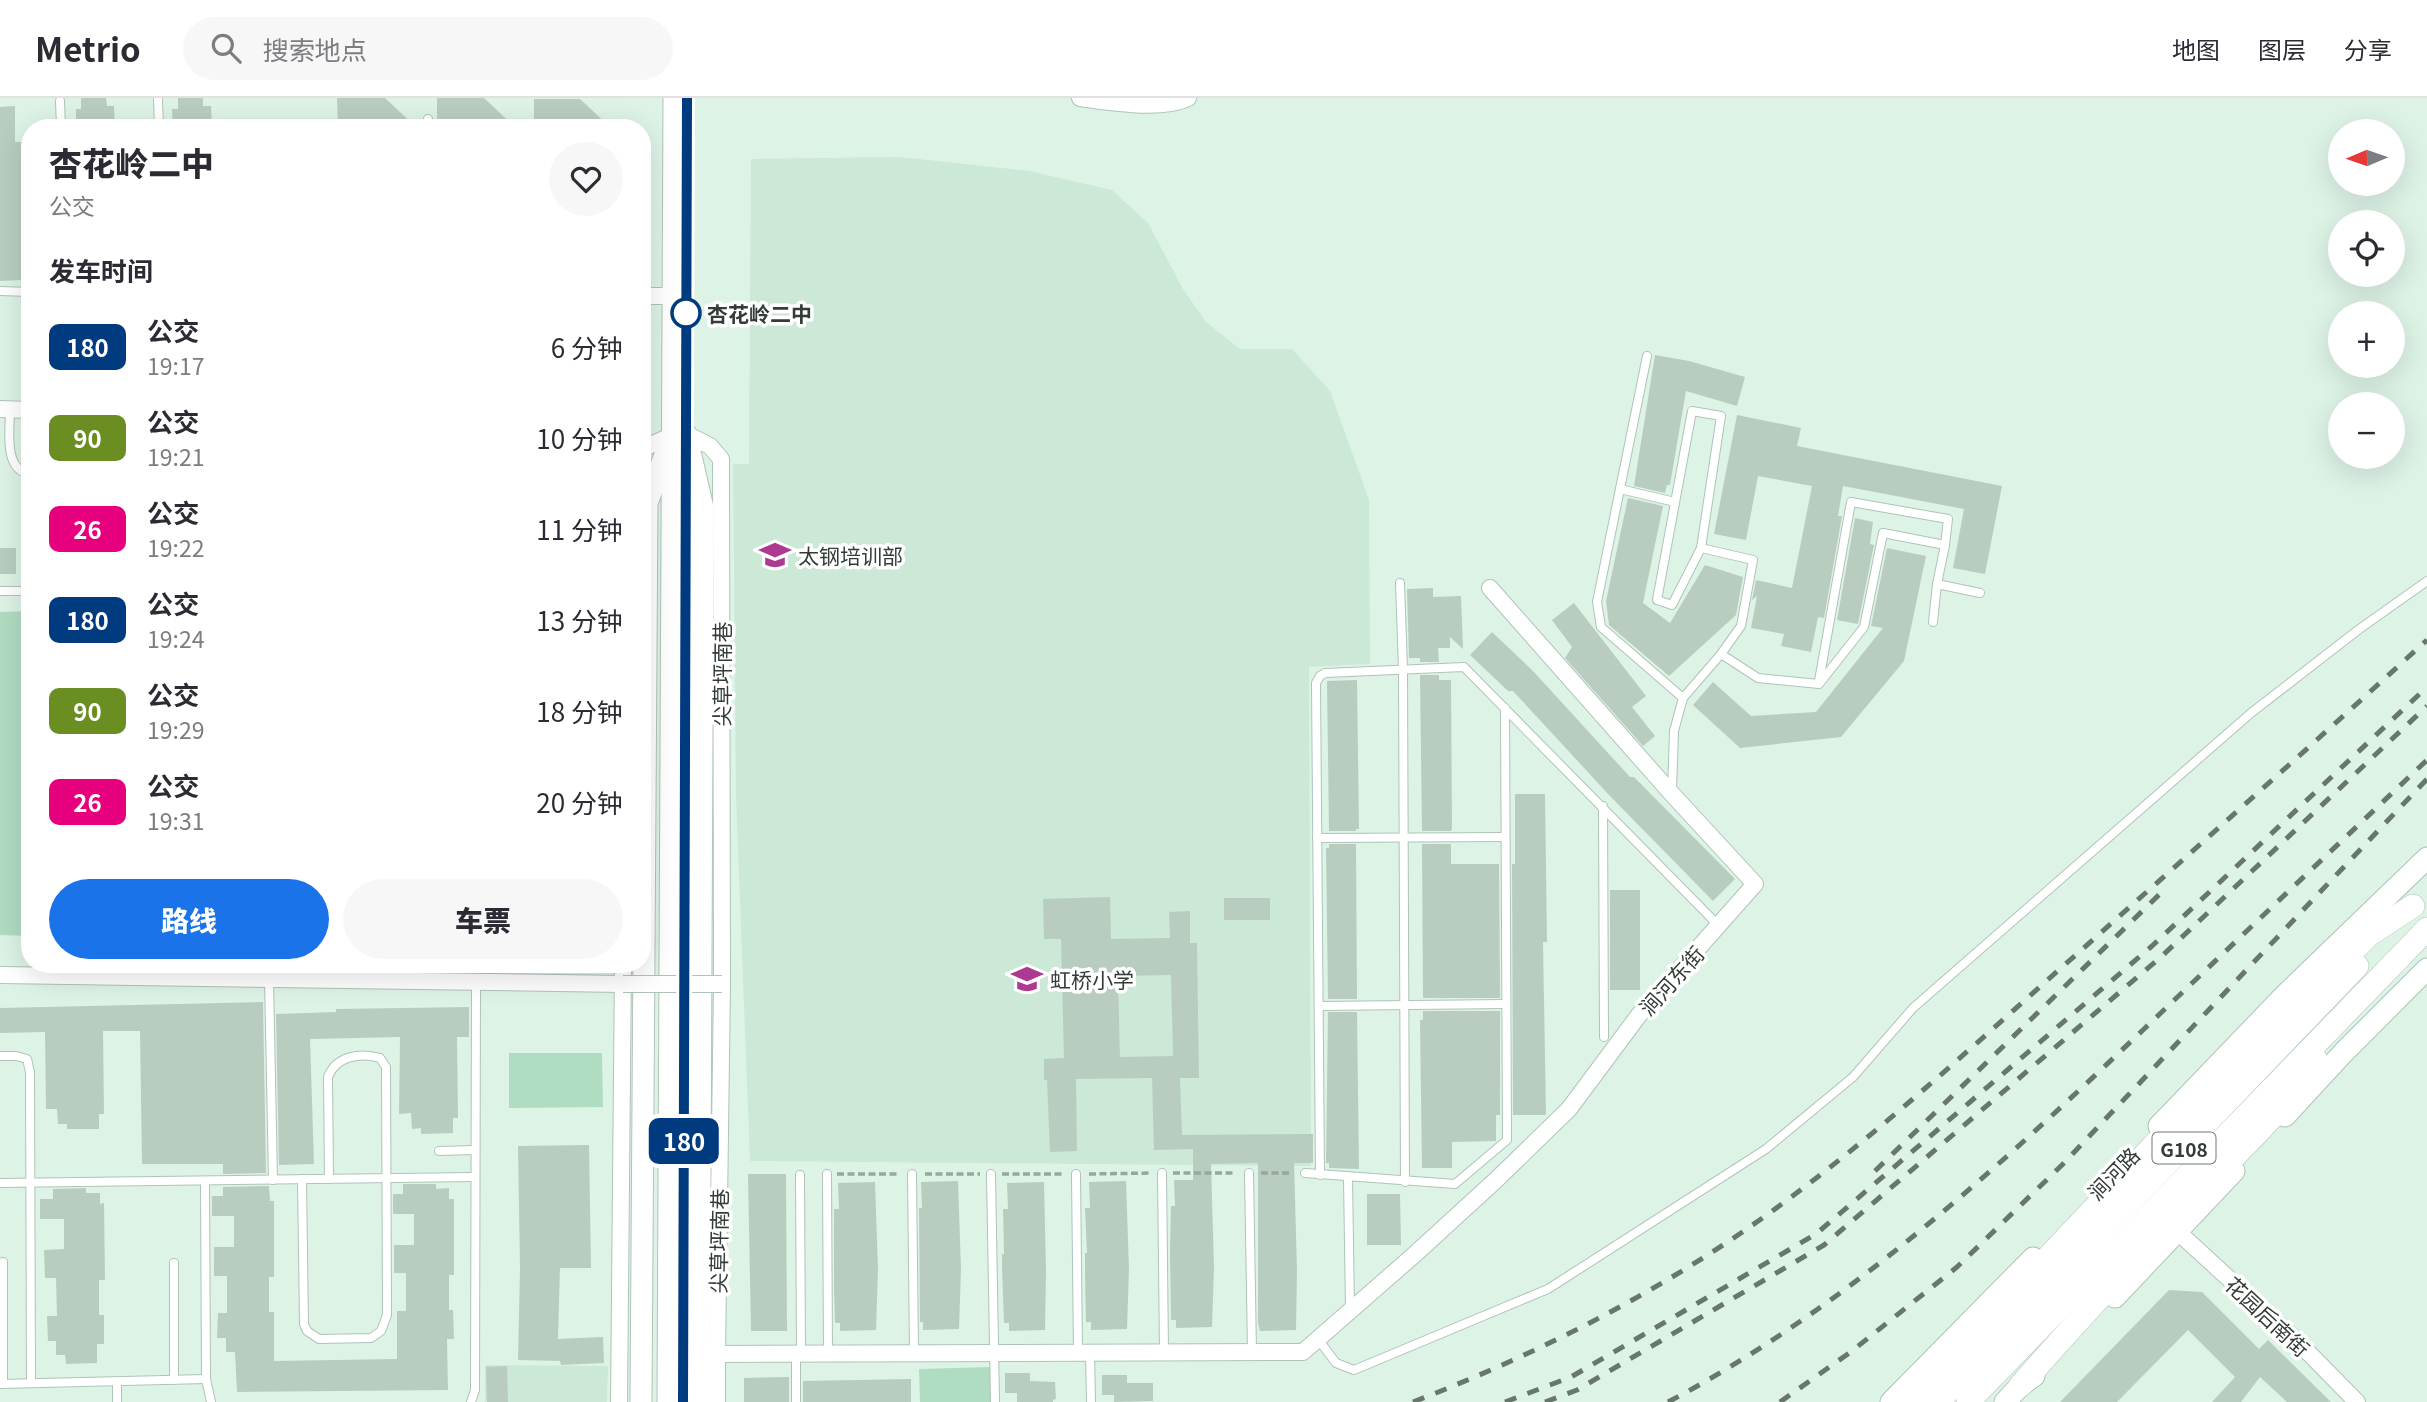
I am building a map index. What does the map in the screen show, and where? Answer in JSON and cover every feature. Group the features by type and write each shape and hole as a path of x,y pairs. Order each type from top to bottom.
{"main road":[{"path":"674,98 673,296 679,434 683,1402"},
{"path":"668,1402 679,434 687,98"},
{"path":"651,494 679,434"},
{"path":"679,434 703,508 699,1402"},
{"name":"涧河路","path":"1891,1402 2284,996 2427,858"},
{"path":"1912,1402 2159,1140 2370,934 2420,899"},
{"name":"涧河路","path":"1938,1402 2311,1016 2420,899"},
{"name":"G108","path":"1968,1402 2427,929"},
{"path":"2012,1394 2044,1370 2178,1232 2344,1052 2427,969"},
{"path":"641,1402 644,973"},
{"path":"2012,1394 2304,1078 2336,1022"}],"street":[{"path":"1080,98 1104,102 1174,104 1188,98"},
{"path":"651,296 673,296"},
{"path":"651,445 679,434"},
{"name":"尖草坪南巷","path":"679,434 710,446 721,459 722,984 717,1402"},
{"name":"涧河东街","path":"1252,1352 1303,1352 1350,1313 1496,1180 1569,1109 1639,1016 1755,884 1490,588"},
{"path":"0,975 124,973"},
{"path":"254,973 270,978 722,984"},
{"path":"619,1402 623,973"},
{"name":"花园后南街","path":"2178,1232 2299,1343 2357,1402"},
{"path":"717,1354 1252,1352"}],"lane":[{"path":"158,99 159,119"},
{"path":"60,101 61,119"},
{"path":"0,291 21,292"},
{"path":"1647,356 1597,602 1601,627 1683,698"},
{"path":"5,409 11,458 21,470"},
{"path":"1692,411 1721,416 1701,548 1672,605 1657,600 1692,411"},
{"path":"1620,489 1675,502"},
{"path":"1819,684 1851,502 1948,519 1933,622"},
{"path":"1819,684 1864,627 1883,533 1945,545"},
{"path":"1672,794 1674,731 1683,698 1741,626 1753,560 1701,548"},
{"path":"1318,1339 1336,1363 1354,1370 1548,1289 1766,1149 1853,1077 1913,1008 2251,713 2358,630 2427,581"},
{"path":"1400,583 1403,670 1405,1182"},
{"path":"1937,584 1980,593"},
{"path":"0,591 21,591"},
{"path":"1721,654 1758,678 1819,684"},
{"path":"1320,1175 1316,683 1320,676 1325,673 1464,667 1719,926"},
{"path":"1306,1173 1455,1184 1507,1140 1505,708"},
{"path":"1603,807 1604,1037"},
{"path":"1317,838 1505,836"},
{"path":"270,978 273,1180"},
{"path":"471,1402 475,1390 476,982"},
{"path":"1319,1006 1506,1004"},
{"path":"0,1056 22,1057 27,1059 29,1066 31,1383"},
{"path":"302,1179 303,1315 307,1331 319,1339 371,1338 382,1331 387,1315 386,1067 380,1058 340,1060 331,1069 328,1077 329,1179"},
{"path":"439,1151 475,1150"},
{"path":"1162,1173 1164,1352"},
{"path":"1249,1173 1252,1352"},
{"path":"827,1174 828,1354"},
{"path":"912,1174 914,1354"},
{"path":"991,1174 995,1402"},
{"path":"1076,1174 1084,1353 1091,1402"},
{"path":"796,1402 799,1354 800,1175"},
{"path":"0,1182 475,1177"},
{"path":"1348,1177 1350,1313"},
{"path":"205,1181 206,1379 211,1402"},
{"path":"3,1262 1,1384 206,1379"},
{"path":"174,1263 174,1380"},
{"path":"117,1382 117,1402"}],"path":[{"path":"827,1174 1306,1173"}],"shaded area":[{"path":"900,157 1029,171 1112,190 1148,223 1183,289 1206,322 1240,349 1292,349 1330,391 1369,500 1370,664 1309,667 1311,1166 750,1161 736,797 733,464 749,464 751,159"},
{"path":"21,611 21,936 0,935 0,612"},
{"path":"509,1053 602,1053 603,1107 509,1108"},
{"path":"485,1365 608,1366 607,1402 485,1402"},
{"path":"991,1367 992,1402 920,1402 919,1369"}],"building":[{"path":"81,98 106,98 107,106 114,106 115,119 76,119 76,109 81,109"},
{"path":"178,98 203,98 203,106 211,106 212,119 173,119 172,109 178,109"},
{"path":"337,98 385,98 407,119 338,119"},
{"path":"437,98 484,98 506,119 437,119"},
{"path":"534,99 580,99 601,119 534,119"},
{"path":"15,106 15,142 21,142 21,280 0,281 0,107"},
{"path":"1655,355 1689,361 1745,377 1737,406 1686,391 1670,485 1667,485 1665,493 1634,486"},
{"path":"1737,415 1801,428 1797,446 2002,486 1985,574 1953,568 1964,509 1843,486 1838,516 1842,516 1824,618 1818,617 1811,652 1781,646 1784,634 1751,628 1757,596 1752,600 1756,580 1792,588 1812,486 1758,476 1746,540 1714,534"},
{"path":"1628,498 1663,506 1643,603 1670,623 1705,565 1743,577 1736,615 1669,676 1609,625 1606,601"},
{"path":"1855,518 1873,522 1870,544 1874,545 1858,624 1837,620"},
{"path":"0,548 16,548 16,574 0,574"},
{"path":"1887,548 1926,556 1904,661 1841,737 1740,748 1693,705 1713,682 1751,716 1816,712 1883,628 1871,626"},
{"path":"1433,588 1433,597 1461,596 1463,649 1450,637 1450,648 1438,648 1439,662 1420,662 1420,658 1409,658 1407,589"},
{"path":"1574,603 1646,696 1632,707 1655,736 1643,746 1565,658 1572,647 1552,620"},
{"path":"1492,632 1533,671 1630,777 1634,777 1735,879 1713,901 1609,795 1513,691 1508,691 1470,655"},
{"path":"1420,675 1439,675 1439,680 1451,680 1451,831 1422,831"},
{"path":"1357,680 1359,829 1329,831 1327,681"},
{"path":"1515,794 1545,794 1547,942 1543,942 1546,1115 1513,1115 1512,864 1515,864"},
{"path":"1329,844 1356,844 1357,999 1328,999 1326,848 1329,848"},
{"path":"1422,844 1451,844 1451,864 1499,864 1500,998 1423,998"},
{"path":"1610,890 1640,890 1640,990 1610,990"},
{"path":"1110,897 1111,939 1170,938 1169,912 1190,911 1190,943 1197,943 1199,1078 1180,1078 1182,1135 1313,1134 1313,1163 1294,1163 1296,1330 1260,1331 1258,1323 1258,1163 1211,1164 1214,1267 1212,1327 1176,1328 1176,1320 1171,1320 1170,1251 1171,1206 1175,1206 1174,1180 1193,1180 1193,1149 1154,1150 1152,1078 1076,1079 1077,1151 1050,1152 1044,1059 1064,1058 1061,939 1044,939 1043,899","holes":["1171,975 1173,1056 1120,1057 1118,976"]},
{"path":"1224,898 1270,898 1270,920 1224,920"},
{"path":"263,1002 266,1173 223,1174 223,1164 142,1164 140,1031 103,1031 104,1114 99,1114 99,1129 67,1129 67,1124 58,1124 57,1109 46,1109 45,1032 0,1033 0,1008"},
{"path":"469,1007 469,1037 457,1037 458,1118 453,1118 453,1133 421,1134 421,1128 412,1129 411,1113 399,1114 400,1037 310,1039 314,1164 279,1165 276,1014 336,1012 336,1009"},
{"path":"1423,1011 1500,1011 1500,1115 1496,1115 1496,1141 1452,1142 1452,1168 1422,1168 1420,1020 1423,1020"},
{"path":"1328,1012 1357,1012 1359,1169 1329,1168 1329,1163 1326,1163"},
{"path":"589,1145 591,1268 560,1268 558,1339 603,1337 604,1363 561,1365 560,1361 518,1360 518,1146"},
{"path":"748,1174 786,1174 787,1331 751,1331"},
{"path":"958,1181 961,1269 959,1329 923,1330 923,1322 920,1322 921,1182"},
{"path":"1126,1181 1129,1269 1127,1329 1091,1330 1091,1322 1086,1322 1085,1276 1085,1208 1090,1208 1089,1182"},
{"path":"875,1182 878,1270 876,1330 840,1331 840,1323 835,1323 834,1287 834,1209 839,1209 838,1183"},
{"path":"1044,1182 1045,1330 1009,1331 1009,1323 1004,1323 1002,1268 1003,1209 1008,1209 1007,1183"},
{"path":"403,1184 436,1184 436,1189 449,1188 449,1199 454,1199 454,1275 449,1275 449,1310 453,1310 454,1339 447,1339 448,1390 237,1392 235,1352 226,1352 226,1338 217,1338 218,1313 227,1313 227,1276 214,1276 214,1247 234,1247 234,1216 212,1216 212,1196 223,1196 223,1187 269,1186 270,1201 274,1201 274,1277 269,1277 269,1312 274,1312 274,1361 397,1359 397,1311 406,1311 406,1273 394,1273 394,1245 414,1245 414,1214 393,1214 393,1194 403,1194"},
{"path":"86,1188 86,1193 100,1193 100,1204 104,1203 105,1280 99,1280 99,1315 104,1315 104,1344 97,1344 97,1363 66,1364 65,1355 56,1355 56,1341 48,1341 47,1316 57,1316 56,1278 45,1278 44,1250 64,1249 64,1219 40,1219 40,1199 53,1199 53,1189"},
{"path":"1367,1194 1400,1194 1401,1245 1367,1245"},
{"path":"2169,1290 2202,1292 2259,1349 2268,1340 2331,1402 2287,1402 2260,1377 2241,1402 2212,1402 2235,1377 2188,1330 2117,1402 2060,1402"},
{"path":"507,1366 508,1402 487,1402 486,1367"},
{"path":"1005,1373 1030,1373 1030,1381 1055,1382 1056,1399 1053,1402 1017,1402 1017,1393 1005,1393"},
{"path":"1102,1375 1127,1375 1127,1383 1153,1383 1153,1401 1114,1402 1114,1395 1102,1395"},
{"path":"789,1377 789,1402 744,1402 744,1378"},
{"path":"911,1379 911,1402 803,1402 803,1381"}],"railway":[{"path":"1413,1402 1498,1367 1620,1307 1738,1235 1827,1170 1954,1063 2427,640"},
{"path":"1505,1402 1571,1377 1816,1234 2152,946 2427,687"},
{"path":"1545,1402 1577,1390 1824,1245 2162,956 2427,706"},
{"path":"1668,1402 1734,1365 1797,1324 1858,1279 1976,1184 2088,1082 2427,760"},
{"path":"1780,1402 1852,1351 1957,1267 2062,1165 2427,779"},
{"path":"1875,1171 2166,888"}],"bus line":[{"name":"180","path":"683,1402 687,98"}],"place":[{"name":"杏花岭二中","path":"686,313"},
{"name":"太钢培训部","path":"775,555"},
{"name":"虹桥小学","path":"1027,979"}]}
